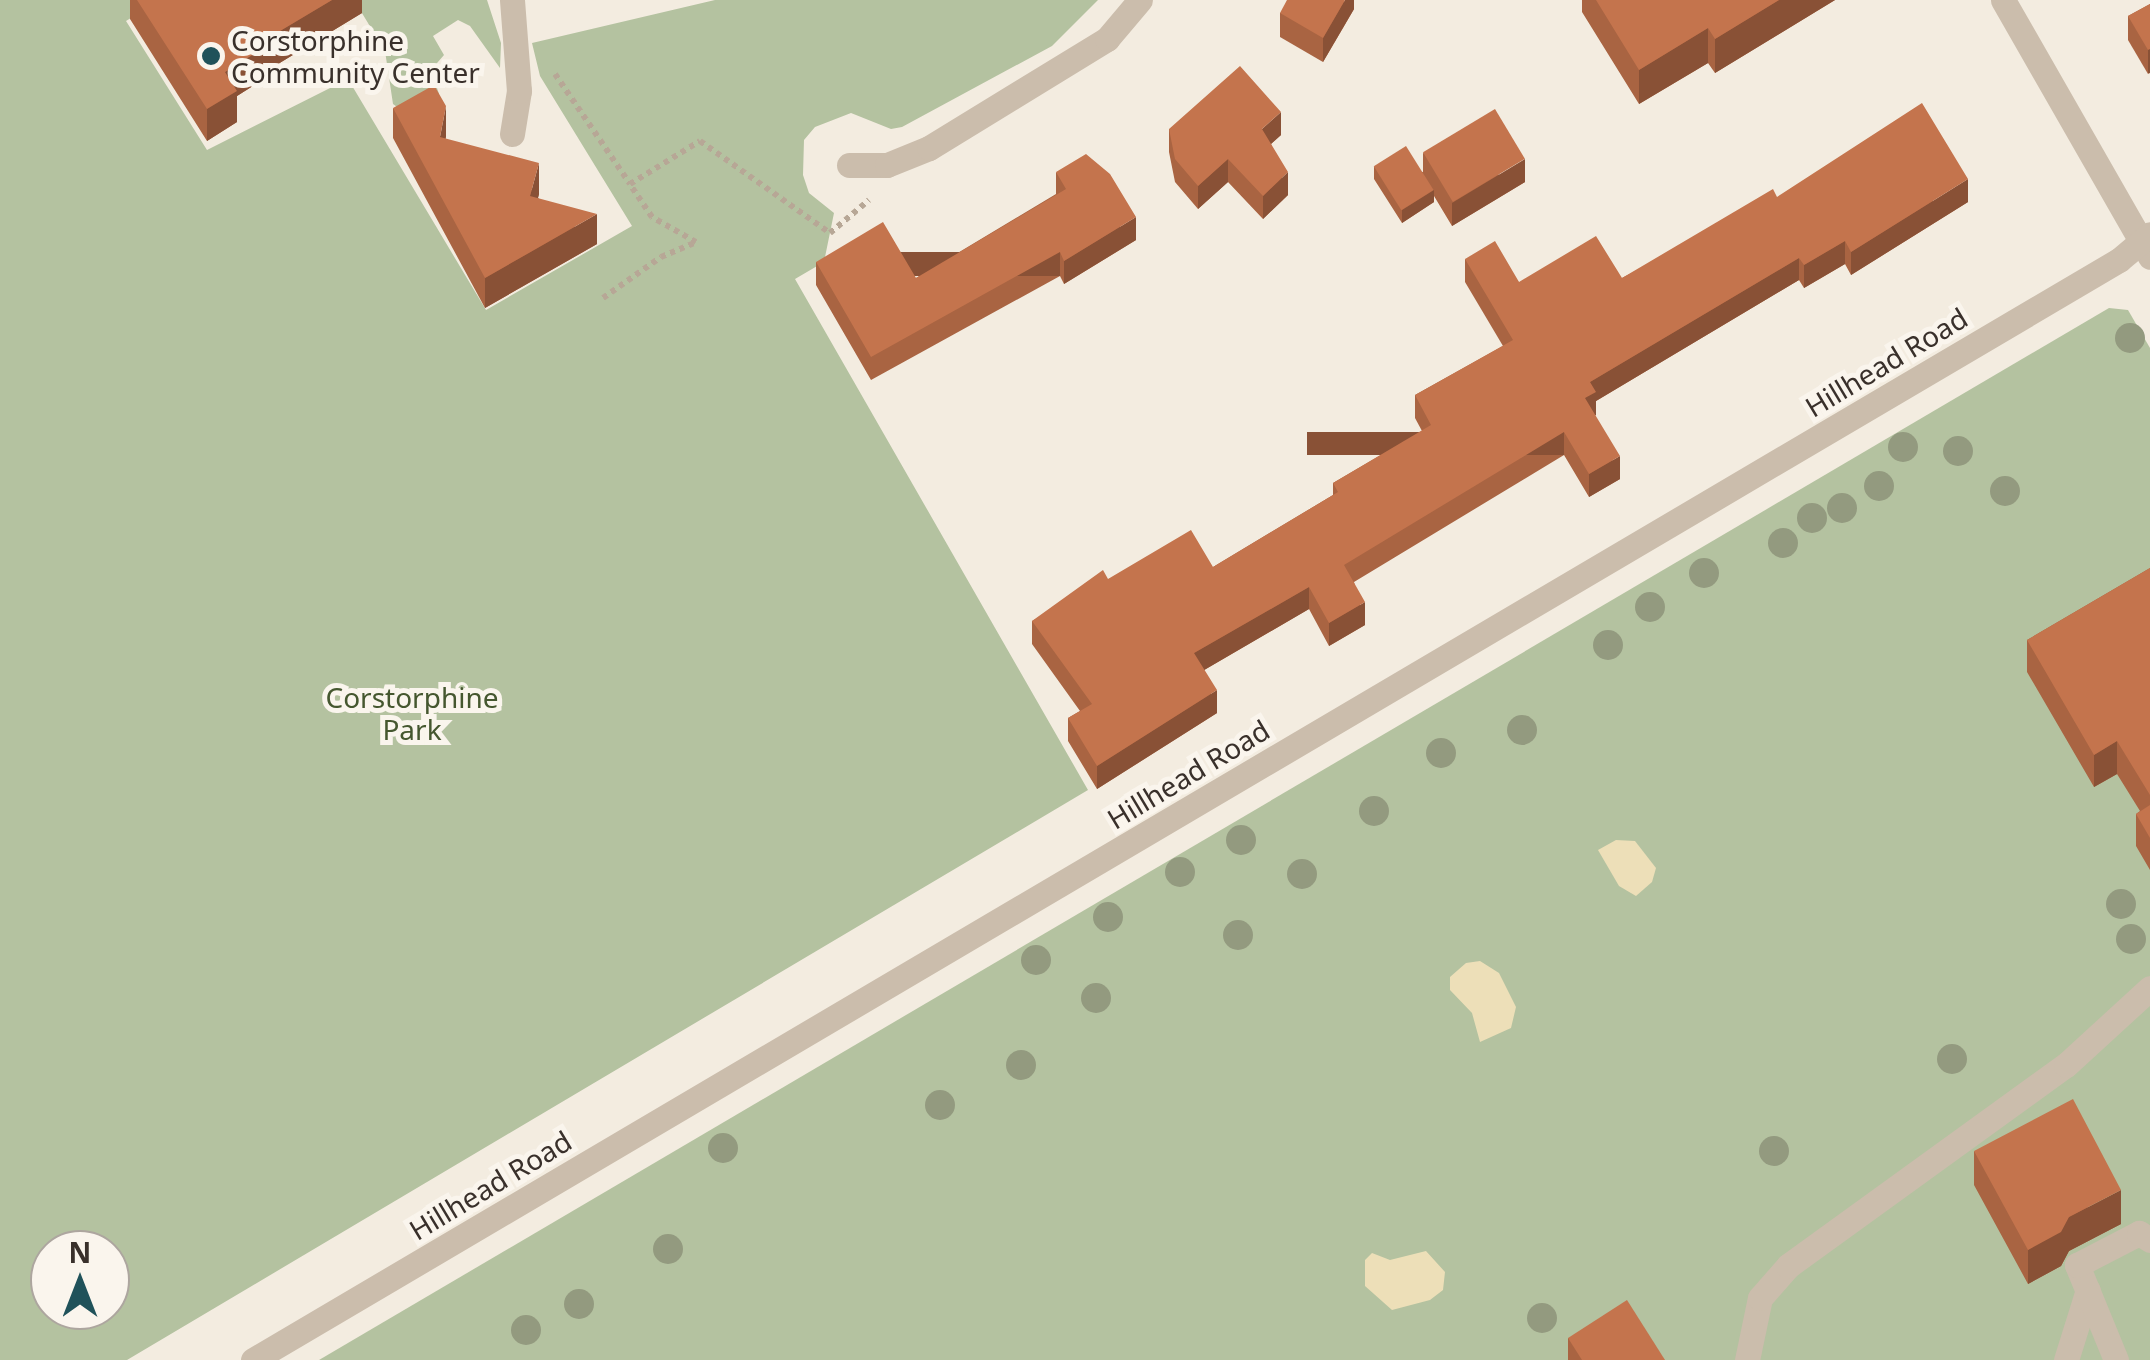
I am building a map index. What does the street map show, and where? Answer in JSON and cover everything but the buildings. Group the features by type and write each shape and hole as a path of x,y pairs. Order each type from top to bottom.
{"street":[{"path":"512,0 518,55 512,134"},
{"path":"849,164 886,164 944,139 1107,39 1140,0"},
{"path":"2003,0 2147,244"},
{"name":"Hillhead Road","path":"253,1360 2147,244"},
{"path":"1747,1360 1760,1298 1788,1266 2066,1065 2150,988"},
{"path":"2116,1360 2078,1265 2139,1233 2150,1240"},
{"path":"2066,1360 2088,1290"}],"path":[{"path":"518,55 561,77 652,217 696,242 661,256 603,298"},
{"path":"630,184 700,141 830,233 872,196"}],"green space":[{"name":"Corstorphine Park","path":"0,0 160,0 126,21 207,150 348,79 486,310 632,226 540,76 532,43 715,0 1098,0 1052,46 902,127 891,129 851,113 815,127 804,140 803,175 809,193 834,213 824,262 795,279 1088,790 127,1360 0,1360"},
{"path":"354,0 487,0 501,43 500,68 470,26 458,20 433,36 444,55 431,70 439,94 400,109 393,104 385,51"},
{"path":"2109,308 2128,310 2150,348 2150,1360 319,1360"}],"sand":[{"path":"1616,840 1635,841 1656,868 1652,882 1636,896 1619,886 1598,850"},
{"path":"1480,961 1499,973 1516,1007 1511,1028 1480,1042 1472,1013 1450,990 1450,977 1466,963"},
{"path":"1426,1251 1445,1272 1443,1290 1430,1300 1392,1310 1365,1286 1365,1260 1372,1253 1390,1260"}],"place":[{"name":"Corstorphine Community Center","path":"211,56"}]}
